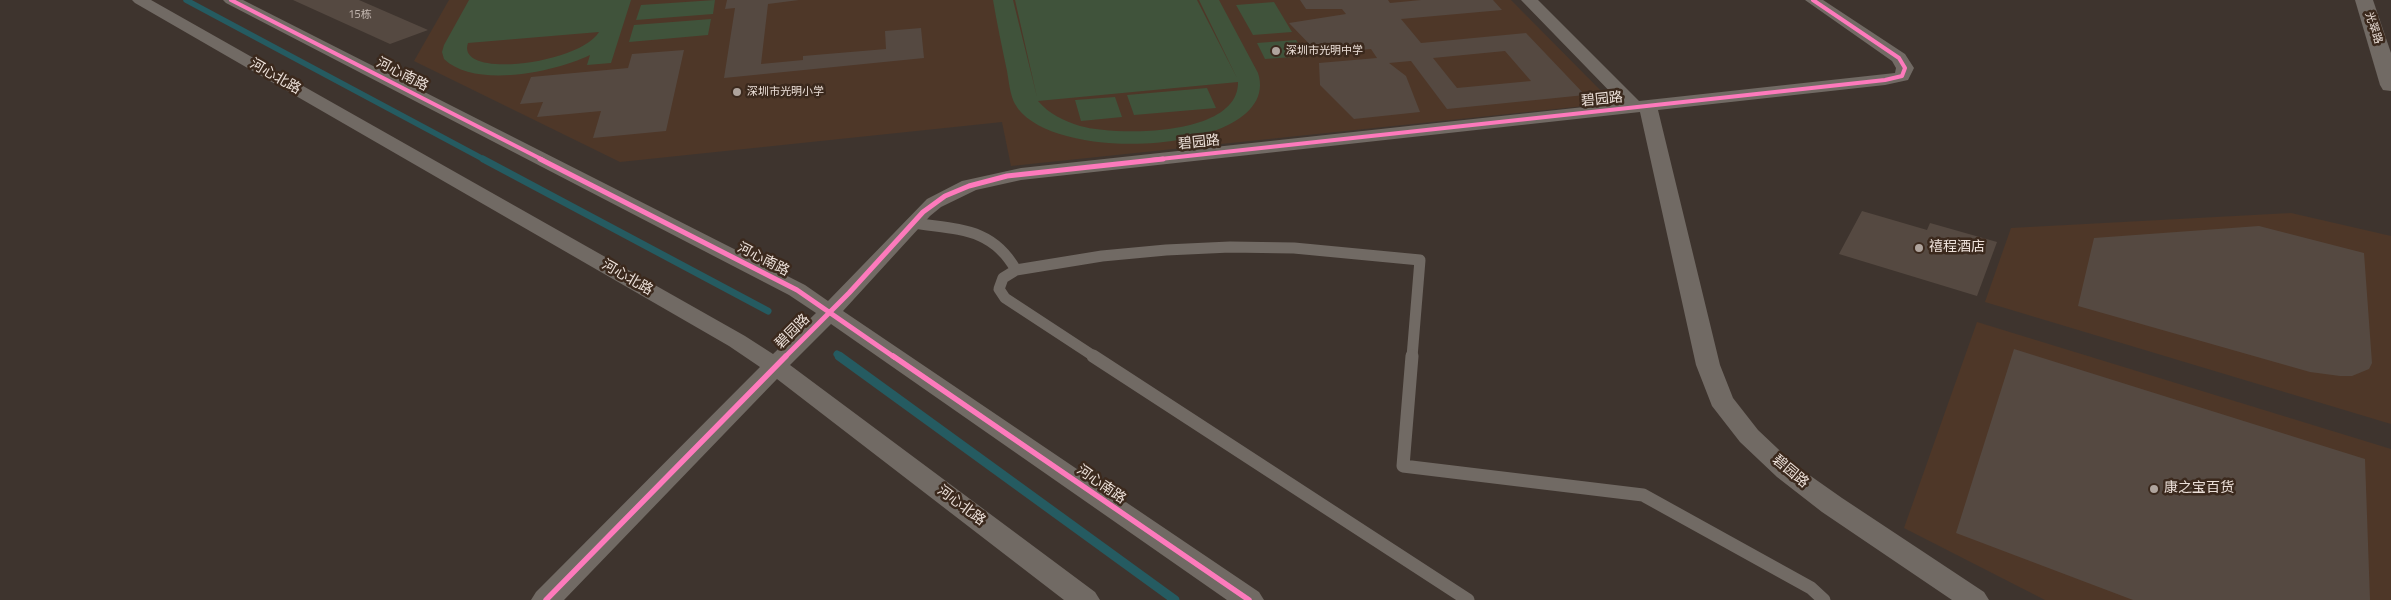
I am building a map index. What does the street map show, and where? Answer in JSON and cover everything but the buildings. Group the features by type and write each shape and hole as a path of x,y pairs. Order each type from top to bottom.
{"street":[{"name":"河心北路","path":"140,0 737,340 803,385 1085,600"},
{"name":"河心南路","path":"231,0 797,290 1249,600"},
{"path":"1529,0 1641,107"},
{"name":"碧园路","path":"546,600 830,312 936,200 954,190 986,180 1021,174 1885,80 1902,76 1904,68 1898,58 1813,0"},
{"name":"光翠路","path":"2364,0 2391,85"},
{"name":"碧园路","path":"1641,107 1708,365 1721,400 1749,436 1786,471 1832,505 1974,600"}],"lane":[{"path":"914,223 982,237 996,244 1007,253 1016,270"},
{"path":"1468,600 1006,298 999,289 1003,278 1016,270 1102,256 1230,247 1294,248 1420,260 1403,466 1643,495 1811,588 1824,600"}],"shaded area":[{"path":"449,0 1511,0 1613,103 1011,166 1002,122 620,162 414,61"},
{"path":"2291,213 2391,236 2391,424 1985,302 2011,228"},
{"name":"康之宝百货","path":"1977,322 2391,449 2391,600 2045,600 1904,528"}],"green space":[{"path":"469,0 631,0 611,63 587,65 590,55 537,72 516,75 475,73 458,68 444,59 442,52","holes":["599,32 587,43 569,52 546,59 499,64 480,61 469,54 468,43"]},
{"path":"715,0 713,14 636,20 641,5"},
{"path":"993,0 1013,0 1037,97 1015,0 1197,0 1237,78 1199,0 1219,0 1258,73 1256,100 1236,121 1202,135 1160,143 1115,143 1072,137 1037,124 1015,104 1012,97","holes":["1238,82 1233,100 1219,113 1198,123 1146,131 1120,131 1080,126 1057,116 1038,101"]},
{"path":"1274,2 1292,32 1253,35 1236,5"},
{"path":"711,19 708,35 629,42 634,25"},
{"path":"1296,40 1306,56 1265,59 1257,43"},
{"path":"1207,88 1216,108 1134,115 1127,95"},
{"path":"1115,97 1122,117 1081,121 1075,100"}],"waterway":[{"path":"186,0 485,160"},
{"path":"483,159 768,311"},
{"path":"837,354 841,357"},
{"path":"839,356 1175,600"}],"cycle path":[{"path":"231,0 797,290 1249,600"},
{"path":"546,600 748,393 849,293 923,212 934,203 957,190 981,182 1021,174 1885,80 1902,76 1905,68 1899,58 1813,0"}],"place":[{"name":"深圳市光明中学","path":"1276,51"},
{"name":"深圳市光明小学","path":"737,92"},
{"name":"禧程酒店","path":"1919,248"},
{"name":"康之宝百货","path":"2154,489"}]}
